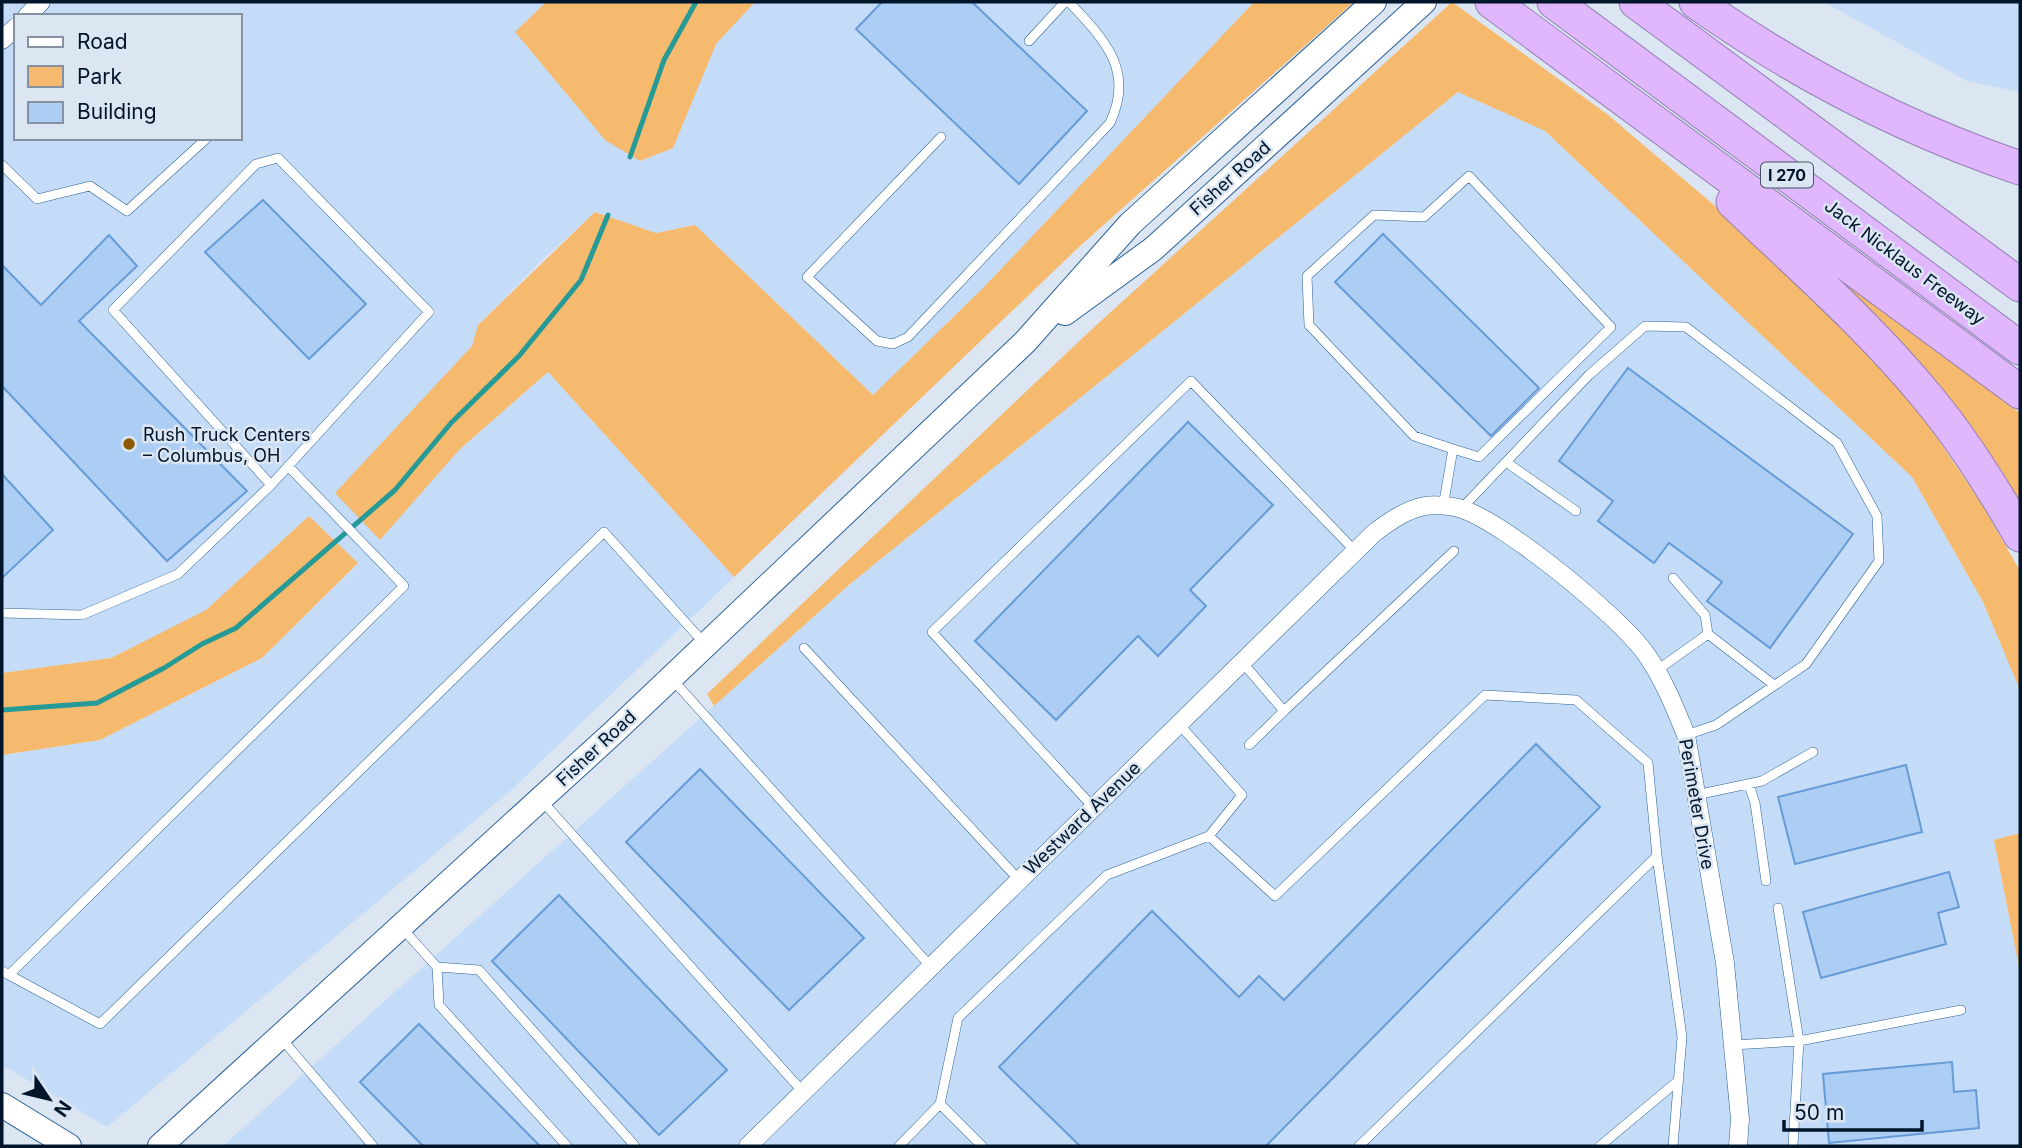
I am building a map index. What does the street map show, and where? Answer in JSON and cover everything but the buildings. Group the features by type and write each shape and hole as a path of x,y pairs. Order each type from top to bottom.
{"highway":[{"path":"1493,2 2020,393"},
{"name":"Jack Nicklaus Freeway","path":"1554,2 2020,348"},
{"name":"I 270","path":"1636,2 2020,285"},
{"path":"1696,2 1738,31 1897,119 2020,168"},
{"path":"1619,95 1825,288 1928,398 1965,447 2020,535"}],"main road":[{"name":"Fisher Road","path":"1026,342 1153,248 1424,2"},
{"name":"Fisher Road","path":"160,1146 671,678 1026,342 1130,224 1369,6"},
{"path":"2,1105 69,1146"}],"street":[{"name":"Perimeter Drive","path":"1435,506 1461,509 1538,556 1618,624 1646,654 1686,735 1725,963 1740,1119 1738,1146"},
{"name":"Westward Avenue","path":"748,1146 1355,551 1399,515 1435,506"}],"lane":[{"path":"942,137 807,277 877,341 893,344 908,337 1110,124 1117,108 1120,76 1111,53 1096,31 1067,2 1029,41"},
{"path":"2,165 37,199 90,187 127,211 205,140"},
{"path":"2,613 82,615 178,574 271,485 429,312 278,158 256,164 113,310 271,485"},
{"path":"1469,176 1611,327 1479,457 1453,449 1414,436 1309,325 1307,276 1374,215 1423,217 1469,176"},
{"path":"1461,509 1589,375 1645,326 1686,327 1837,443 1877,516 1879,561 1806,664 1716,725 1686,735"},
{"path":"1093,807 932,632 1191,381 1355,551"},
{"path":"1435,506 1453,449"},
{"path":"1506,462 1576,511"},
{"path":"288,466 404,586 5,973 100,1024 604,532 705,645"},
{"path":"1249,745 1454,551"},
{"path":"1673,578 1704,615 1709,634 1774,685"},
{"path":"1655,672 1709,634"},
{"path":"804,648 1019,880"},
{"path":"1242,662 1284,711"},
{"path":"671,678 932,968"},
{"path":"1209,836 1275,896 1485,695 1576,699 1648,763 1657,856 1682,1037 1673,1146"},
{"path":"900,1146 940,1104 958,1018 1107,876 1209,836 1242,795 1178,724"},
{"path":"1696,795 1749,785 1813,752"},
{"path":"1749,785 1755,803 1766,881"},
{"path":"540,799 803,1092"},
{"path":"1359,1146 1657,856"},
{"path":"1779,908 1799,1041 1794,1146"},
{"path":"400,927 437,967 439,1005 567,1146"},
{"path":"437,967 479,970 635,1146"},
{"path":"1733,1045 1799,1041 1961,1010"},
{"path":"280,1037 373,1146"},
{"path":"1600,1146 1679,1080"},
{"path":"940,1104 982,1146"}],"shaded area":[{"path":"2,2 1254,2 983,288 873,395 695,225 656,233 595,212 540,262 478,325 459,450 548,372 734,577 509,792 107,1127 2,1065 2,755 100,740 262,658 358,564 309,516 206,610 111,658 2,673"},
{"path":"1824,2 2020,2 2020,92 1967,81"},
{"path":"1458,92 1545,131 1912,477 1983,602 2020,690 2020,833 1994,841 2020,972 2020,1146 223,1146 850,584"}],"green space":[{"path":"546,2 755,2 716,44 673,148 640,161 605,140 515,32"},
{"path":"1254,2 1354,2 1080,246 734,577 548,372 459,450 380,540 335,493 472,346 478,325 595,212 656,233 695,225 873,395 983,288"},
{"path":"1452,2 1607,114 1735,223 1846,327 1913,403 1980,501 2020,571 2020,690 1983,602 1912,477 1545,131 1458,92 850,584 714,706 707,694 1091,330"},
{"path":"1803,249 2020,413 2020,519"},
{"path":"309,516 358,563 262,658 100,740 2,755 2,673 111,658 206,610"},
{"path":"2020,833 2020,972 1994,840"}],"waterway":[{"path":"630,157 664,60 696,2"},
{"path":"2,710 97,703 236,628 395,490 451,423 519,356 581,280 608,215"}],"place":[{"name":"Rush Truck Centers – Columbus, OH","path":"129,444"}]}
